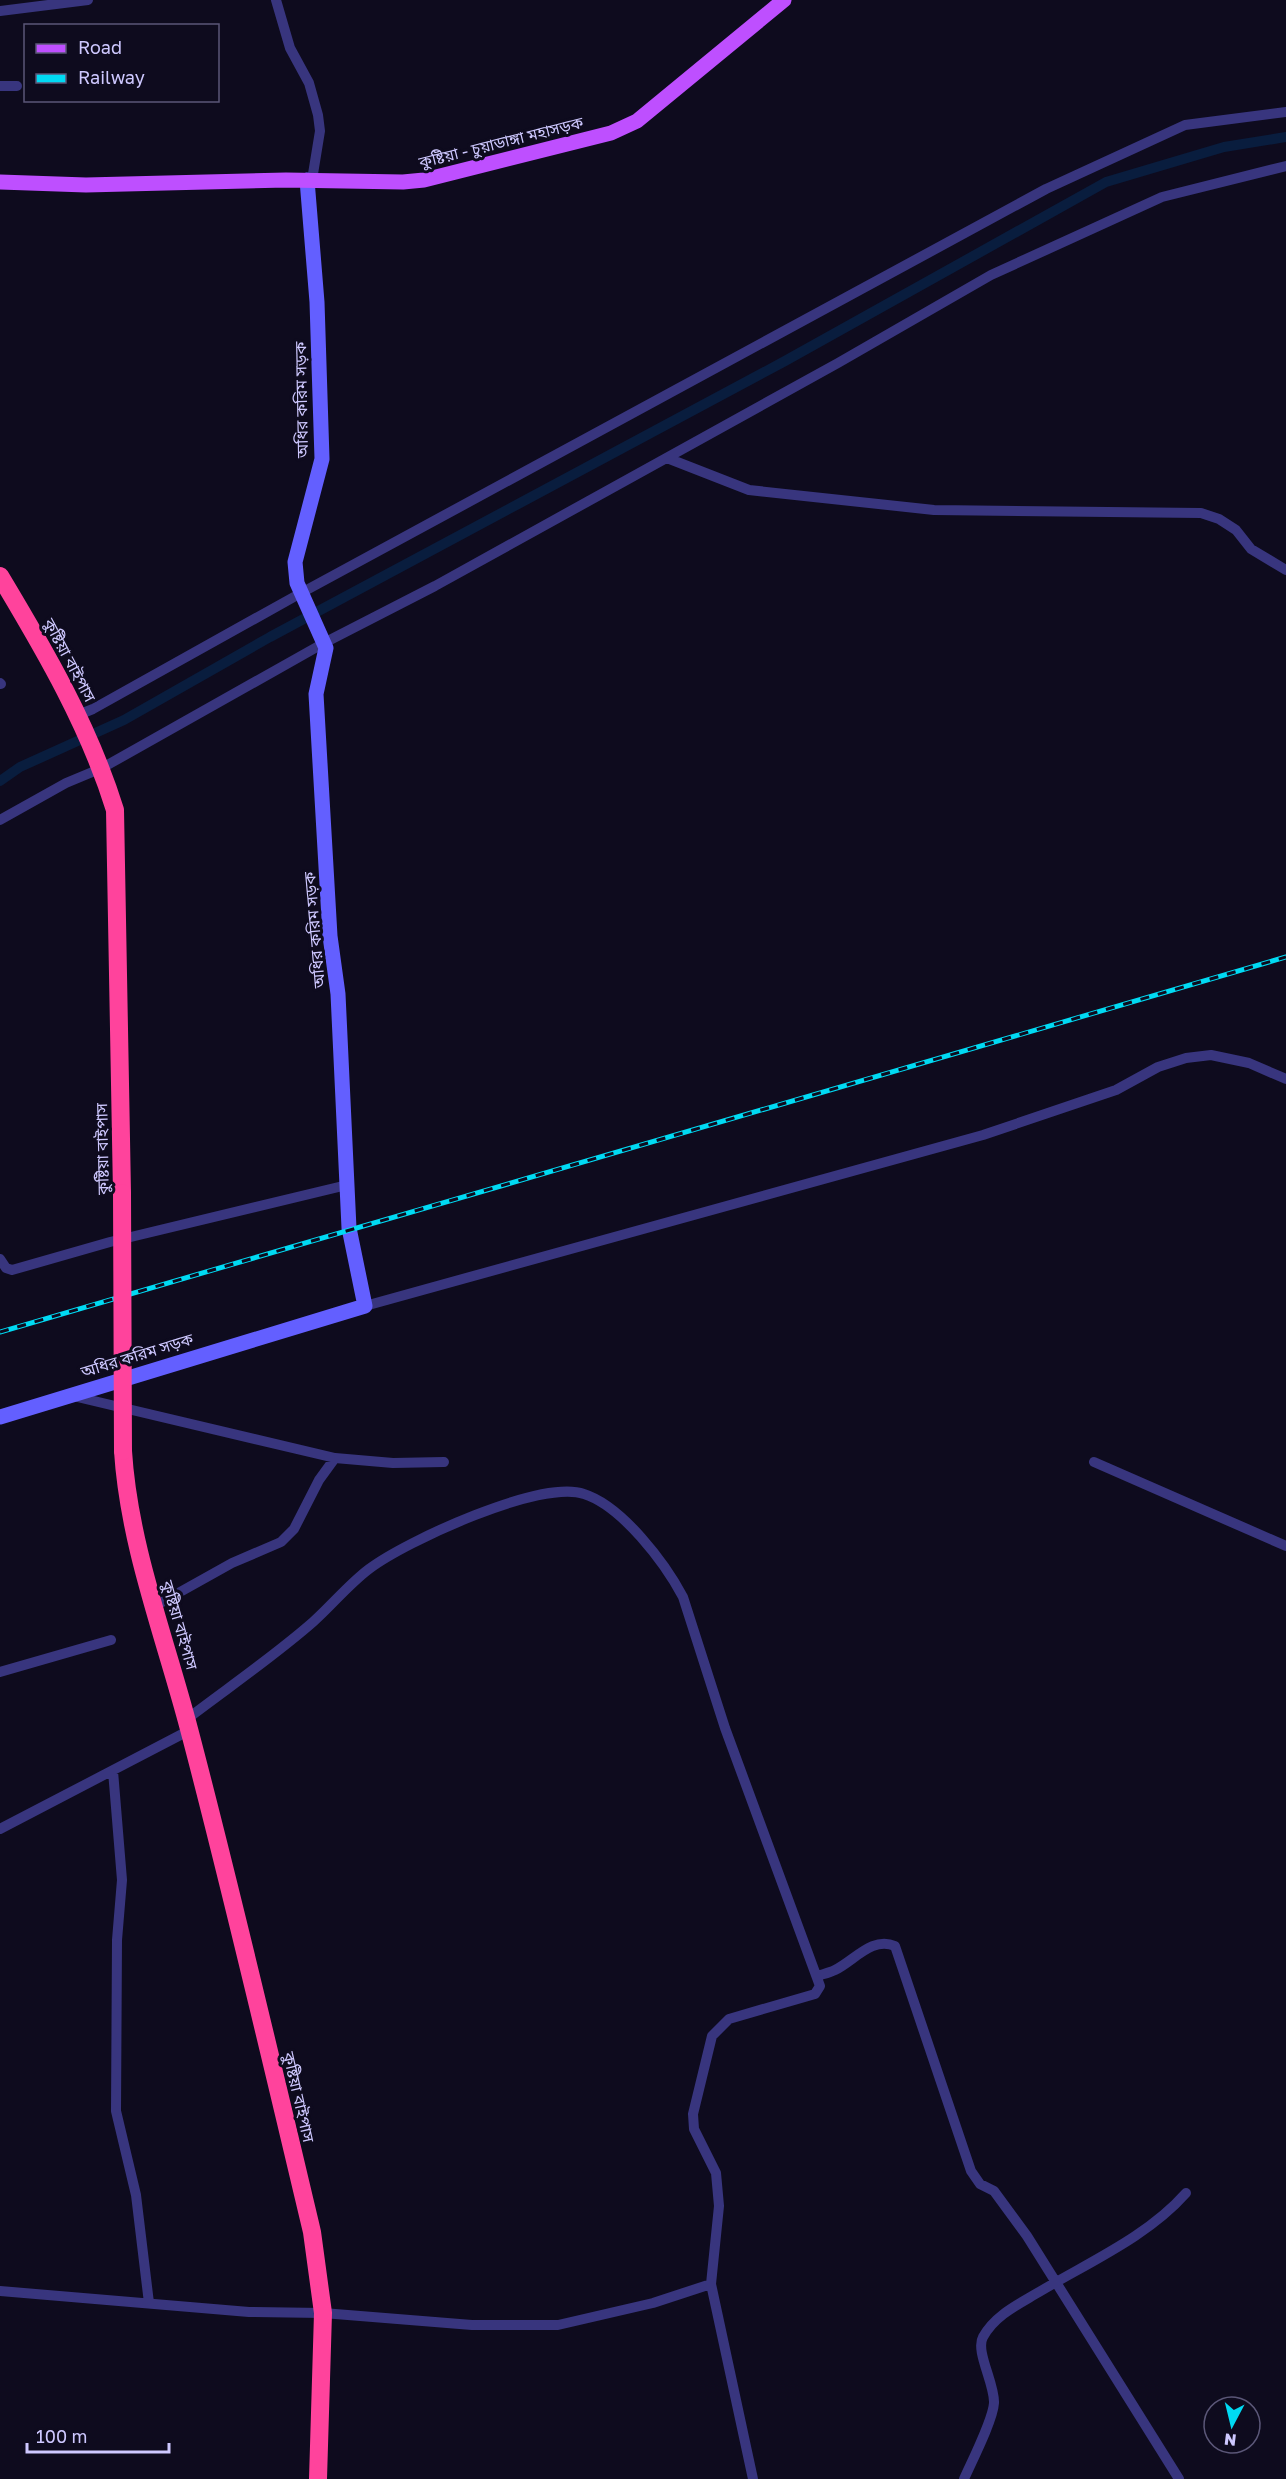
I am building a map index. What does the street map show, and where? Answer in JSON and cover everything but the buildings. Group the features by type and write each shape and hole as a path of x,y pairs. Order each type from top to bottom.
{"highway":[{"name":"কুষ্টিয়া বাইপাস","path":"0,576 39,641 79,716 101,766 115,810 125,1488 133,1530 188,1724 312,2232 323,2313 318,2479"}],"main road":[{"name":"কুষ্টিয়া - চুয়াডাঙ্গা মহাসড়ক","path":"0,182 86,185 424,180 611,133 637,121 784,0"},
{"name":"অধির করিম সড়ক","path":"0,1417 365,1306 349,1228 338,994 330,936 316,694 325,656 323,640 297,583 296,562 322,459 317,302 309,180"}],"street":[{"path":"0,11 88,0"},
{"path":"276,0 290,48 309,83 318,115 320,131 309,180"},
{"path":"0,86 17,86"},
{"path":"79,716 1046,189 1185,125 1286,112"},
{"path":"0,820 101,766 323,640 426,591 991,275 1162,197 1286,166"},
{"path":"667,458 750,490 934,510 1201,513 1219,519 1236,530 1251,549 1286,570"},
{"path":"365,1306 983,1135 1116,1090 1158,1067 1186,1058 1211,1055 1249,1063 1286,1079"},
{"path":"0,1259 6,1268 12,1270 110,1242 347,1185"},
{"path":"70,1395 335,1458 393,1463 444,1462"},
{"path":"155,1606 232,1563 281,1542 294,1529 319,1480 335,1458"},
{"path":"1094,1462 1286,1546"},
{"path":"0,1829 59,1796 113,1771 188,1724 312,1623 369,1569 395,1554 486,1512 550,1491 583,1493 601,1501 618,1514 672,1577 683,1597 724,1728 820,1986 815,1994 729,2019 712,2036 693,2114 694,2129 716,2173 719,2206 711,2284 753,2479"},
{"path":"0,1672 111,1640"},
{"path":"113,1771 122,1880 117,1940 116,2111 136,2195 148,2303"},
{"path":"817,1976 834,1970 859,1952 883,1943 894,1946 971,2171 980,2184 994,2191 1027,2236 1179,2479"},
{"path":"964,2479 994,2405 992,2383 981,2340 989,2328 1011,2309 1125,2242 1171,2208 1186,2193"},
{"path":"0,2291 249,2312 323,2313 472,2325 558,2325 653,2303 711,2284"}],"waterway":[{"path":"0,781 20,767 124,720 270,637 785,361 1106,182 1224,147 1286,137"}],"railway":[{"path":"0,1332 1286,957"}]}
